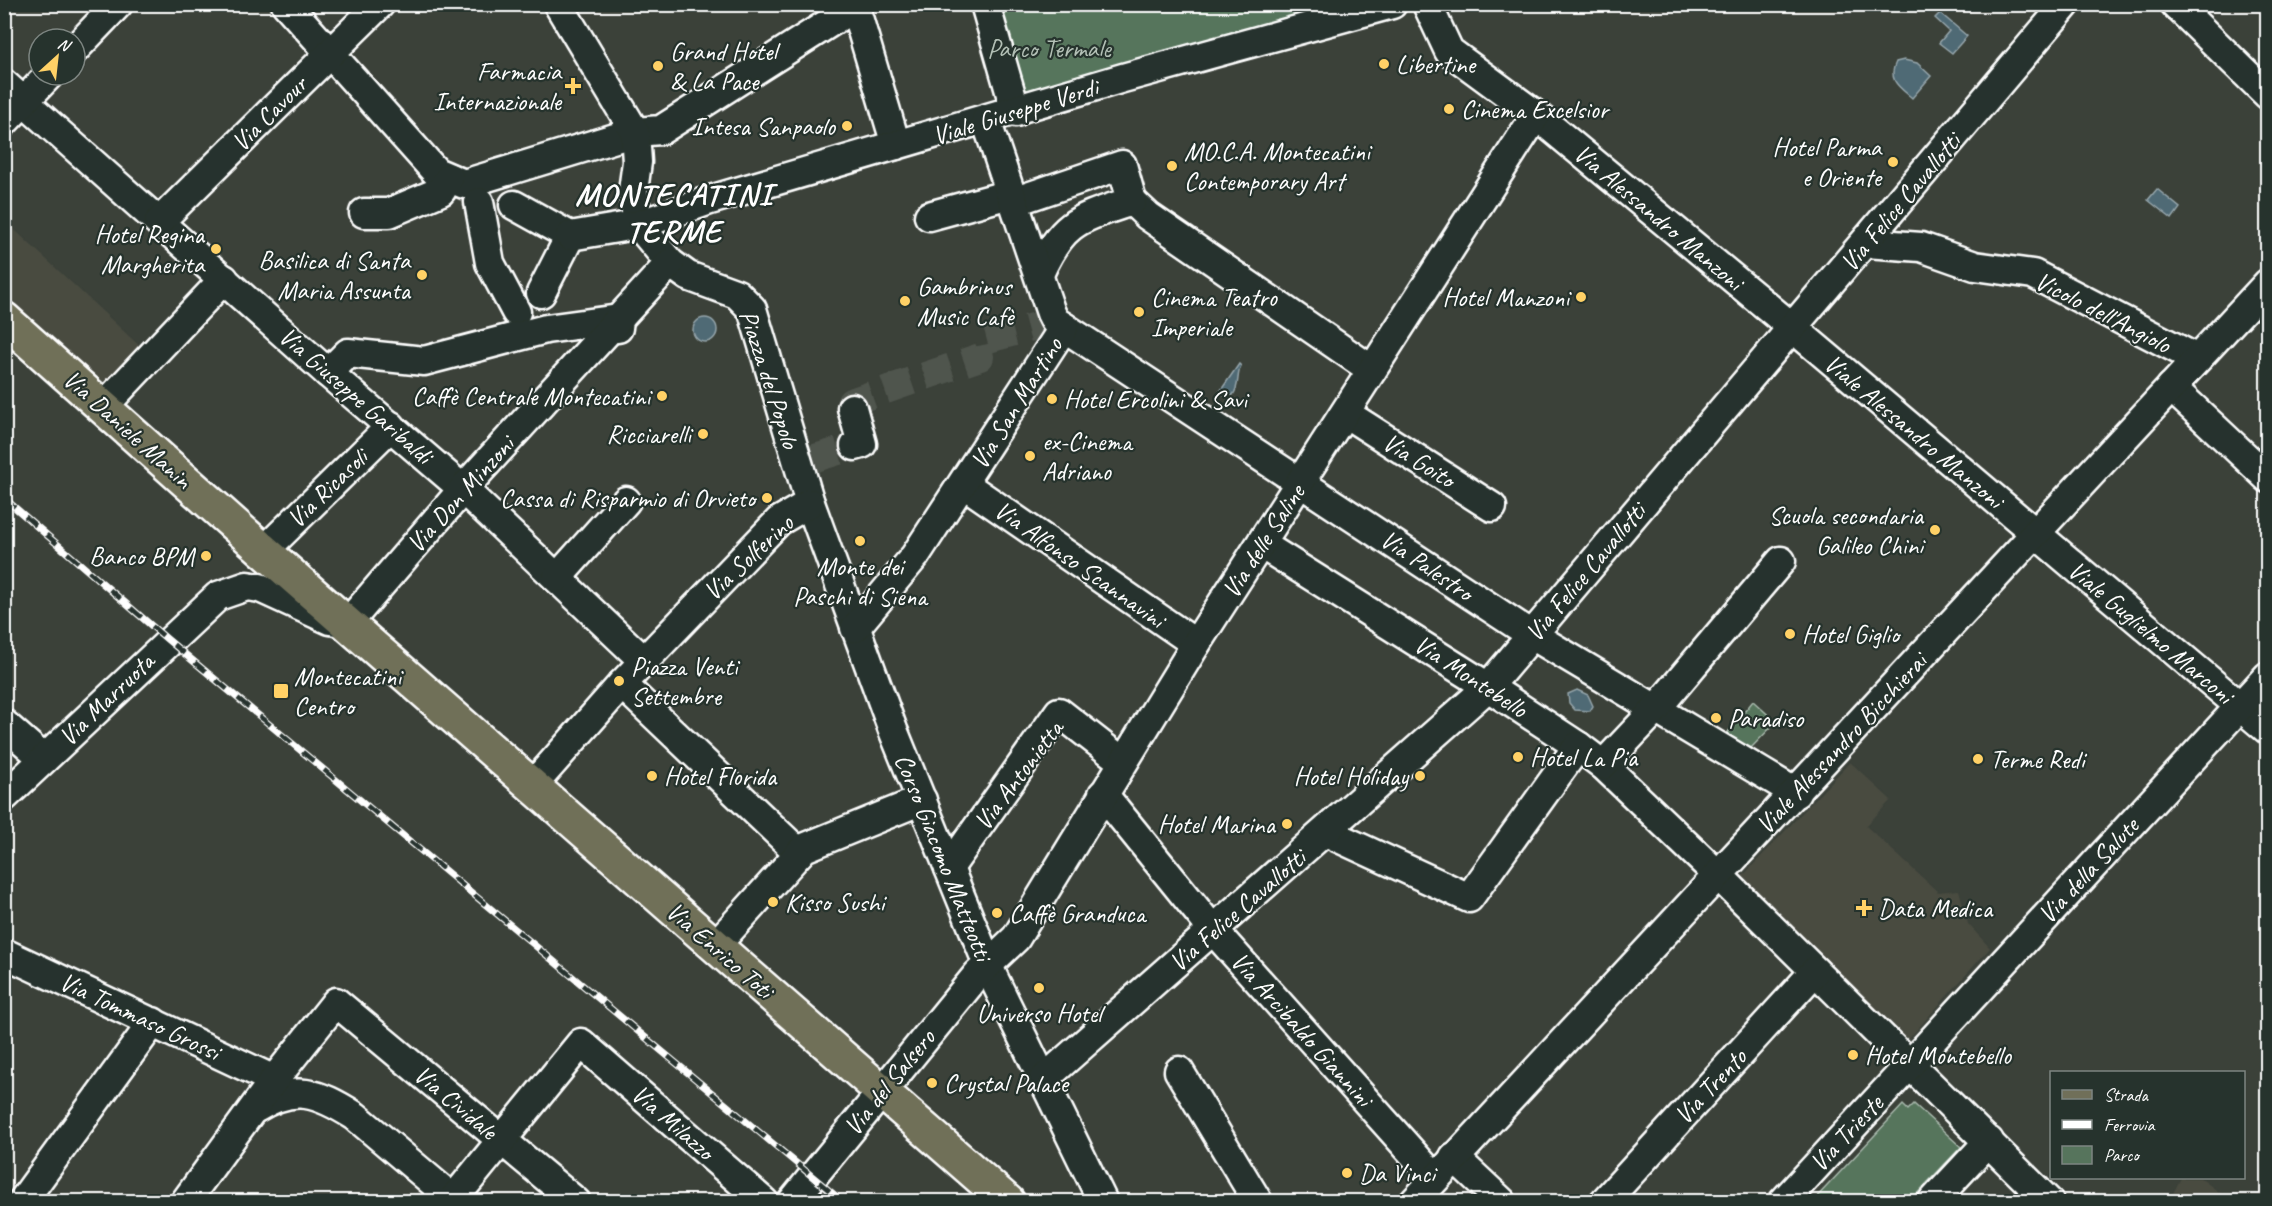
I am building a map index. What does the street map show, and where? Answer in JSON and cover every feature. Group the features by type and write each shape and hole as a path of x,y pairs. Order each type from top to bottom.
{"main road":[{"name":"Via Daniele Manin","path":"4,319 346,623"},
{"name":"Via Enrico Toti","path":"346,623 1008,1202"}],"street":[{"path":"87,36 118,4"},
{"path":"286,4 436,172 446,190"},
{"name":"Via Cavour","path":"159,222 380,4"},
{"path":"558,4 635,132"},
{"path":"985,4 1016,112"},
{"name":"Viale Giuseppe Verdi","path":"570,236 641,224 1123,78 1392,4"},
{"name":"Via Alessandro Manzoni","path":"1427,4 1449,51 1536,115 1793,328"},
{"name":"Via Felice Cavallotti","path":"1043,1080 1488,687 2066,4"},
{"path":"2175,4 2268,95"},
{"path":"364,213 389,213 464,184 635,132 662,130 857,6 896,145"},
{"path":"4,122 14,92"},
{"name":"Via Giuseppe Garibaldi","path":"14,92 328,373 463,489 644,661"},
{"name":"Via delle Saline","path":"987,963 1016,938 1196,644 1536,115"},
{"name":"Via San Martino","path":"855,628 915,556 964,484 1064,327 1055,321 986,120"},
{"name":"Piazza del Popolo","path":"635,132 637,162 633,191 641,224 670,263 696,280 737,294 752,309 804,460 810,503"},
{"path":"929,216 1011,198 1122,165 1132,201 1148,216 1372,370"},
{"path":"1039,274 1048,254 1060,237 1079,219 1132,201"},
{"path":"479,202 490,263 516,312"},
{"path":"514,205 570,236 541,293"},
{"name":"Vicolo dell'Angiolo","path":"1866,243 1921,247 1975,266 2033,274 2197,359"},
{"name":"Via Don Minzoni","path":"346,623 463,489 575,367 618,329 670,263"},
{"path":"103,407 224,279"},
{"name":"Viale Alessandro Bicchierai","path":"1414,1202 2268,283"},
{"name":"Via Palestro","path":"1064,327 1532,635 1796,793"},
{"name":"Viale Alessandro Manzoni","path":"1793,328 2035,533"},
{"path":"328,373 348,353 424,362 546,329 618,329"},
{"path":"2171,387 2268,478"},
{"path":"852,408 862,444 855,446"},
{"name":"Via Goito","path":"1345,413 1492,507"},
{"name":"Via Ricasoli","path":"258,545 391,426"},
{"name":"Via Alfonso Scannavini","path":"964,484 1196,644"},
{"name":"Via Marruota","path":"4,796 218,597 251,572 257,564 256,557 206,508 199,493"},
{"path":"557,578 626,501"},
{"name":"Via Solferino","path":"532,786 622,684 778,520 810,503"},
{"name":"Corso Giacomo Matteotti","path":"810,503 893,730 987,963 1103,1202"},
{"name":"Viale Guglielmo Marconi","path":"2035,533 2268,730"},
{"name":"Via Montebello","path":"1261,544 1488,687 1603,765 1989,1141"},
{"path":"1603,765 1656,709 1781,561"},
{"path":"218,597 247,586 260,588 330,620 346,623"},
{"name":"Via della Salute","path":"1910,1065 1979,986 2268,676"},
{"path":"622,684 799,853"},
{"name":"Via Antonietta","path":"949,868 1059,712 1123,762"},
{"path":"4,724 44,759"},
{"path":"1326,832 1469,898 1578,746"},
{"name":"Via Arcibaldo Giannini","path":"1103,794 1213,930 1435,1178"},
{"path":"715,946 804,848 922,800"},
{"name":"Via Tommaso Grossi","path":"4,953 274,1080"},
{"name":"Via del Salsero","path":"792,1202 987,963"},
{"name":"Via Trento","path":"1604,1202 1815,971"},
{"name":"Via Cividale","path":"274,1080 336,1002 576,1202"},
{"path":"22,1202 153,1022"},
{"name":"Via Milazzo","path":"501,1140 581,1043 764,1202"},
{"name":"Via Trieste","path":"1783,1202 1910,1065"},
{"path":"1179,1071 1258,1202"},
{"path":"185,1202 274,1080"},
{"path":"251,1111 276,1095 298,1091 337,1104 355,1116 452,1200 501,1140"},
{"path":"1932,1202 1989,1141 2049,1202"},
{"path":"1454,1157 1502,1202"}],"shaded area":[{"path":"4,220 146,352 113,391 5,295"},
{"name":"Data Medica","path":"1850,762 1891,800 1866,826 1938,892 1959,890 1968,924 1990,948 1905,1043 1737,882"},
{"path":"2180,1179 2201,1179 2231,1201 2169,1201"}],"green space":[{"name":"Parco Termale","path":"994,4 1356,5 1019,101"},
{"path":"1753,701 1776,722 1750,749 1720,742"},
{"path":"1914,1104 1961,1147 1910,1201 1813,1201 1903,1105 1908,1110"}],"water":[{"path":"1940,13 1967,36 1952,53 1939,43 1949,31 1935,18"},
{"path":"1904,60 1917,63 1931,76 1912,98 1899,87 1893,74 1896,62"},
{"path":"2157,189 2180,208 2172,219 2148,200"},
{"path":"705,318 713,322 717,330 713,338 705,342 697,338 693,330 697,322"},
{"path":"1239,364 1241,366 1233,395 1226,396 1219,393"},
{"path":"1577,690 1588,695 1593,706 1590,711 1575,710 1569,703 1568,694"}],"tunnel":[{"path":"852,408 851,402 980,357 977,342 1055,321"},
{"path":"812,459 855,446"}],"railway":[{"path":"4,498 168,640 843,1202"}],"place":[{"name":"Libertine","path":"1384,64"},
{"name":"Grand Hotel & La Pace","path":"658,66"},
{"name":"Farmacia Internazionale","path":"573,86"},
{"name":"Cinema Excelsior","path":"1449,109"},
{"name":"Intesa Sanpaolo","path":"847,126"},
{"name":"Hotel Parma e Oriente","path":"1893,162"},
{"name":"MO.C.A. Montecatini Contemporary Art","path":"1172,166"},
{"name":"Hotel Regina Margherita","path":"216,249"},
{"name":"Basilica di Santa Maria Assunta","path":"422,275"},
{"name":"Hotel Manzoni","path":"1581,297"},
{"name":"Gambrinus Music Cafè","path":"905,301"},
{"name":"Cinema Teatro Imperiale","path":"1139,312"},
{"name":"Caffè Centrale Montecatini","path":"662,396"},
{"name":"Hotel Ercolini & Savi","path":"1052,399"},
{"name":"Ricciarelli","path":"703,434"},
{"name":"ex-Cinema Adriano","path":"1030,456"},
{"name":"Cassa di Risparmio di Orvieto","path":"767,498"},
{"name":"Scuola secondaria Galileo Chini","path":"1935,530"},
{"name":"Monte dei Paschi di Siena","path":"860,541"},
{"name":"Banco BPM","path":"206,556"},
{"name":"Hotel Giglio","path":"1790,634"},
{"name":"Piazza Venti Settembre","path":"619,681"},
{"name":"Montecatini Centro","path":"281,691"},
{"name":"Paradiso","path":"1716,718"},
{"name":"Hotel La Pia","path":"1518,757"},
{"name":"Terme Redi","path":"1978,759"},
{"name":"Hotel Florida","path":"652,776"},
{"name":"Hotel Holiday","path":"1420,776"},
{"name":"Hotel Marina","path":"1287,824"},
{"name":"Kisso Sushi","path":"773,902"},
{"name":"Data Medica","path":"1864,908"},
{"name":"Caffè Granduca","path":"997,913"},
{"name":"Universo Hotel","path":"1039,988"},
{"name":"Hotel Montebello","path":"1853,1055"},
{"name":"Crystal Palace","path":"932,1083"},
{"name":"Da Vinci","path":"1347,1173"}],"district":[{"name":"MONTECATINI TERME","path":"674,212"}]}
